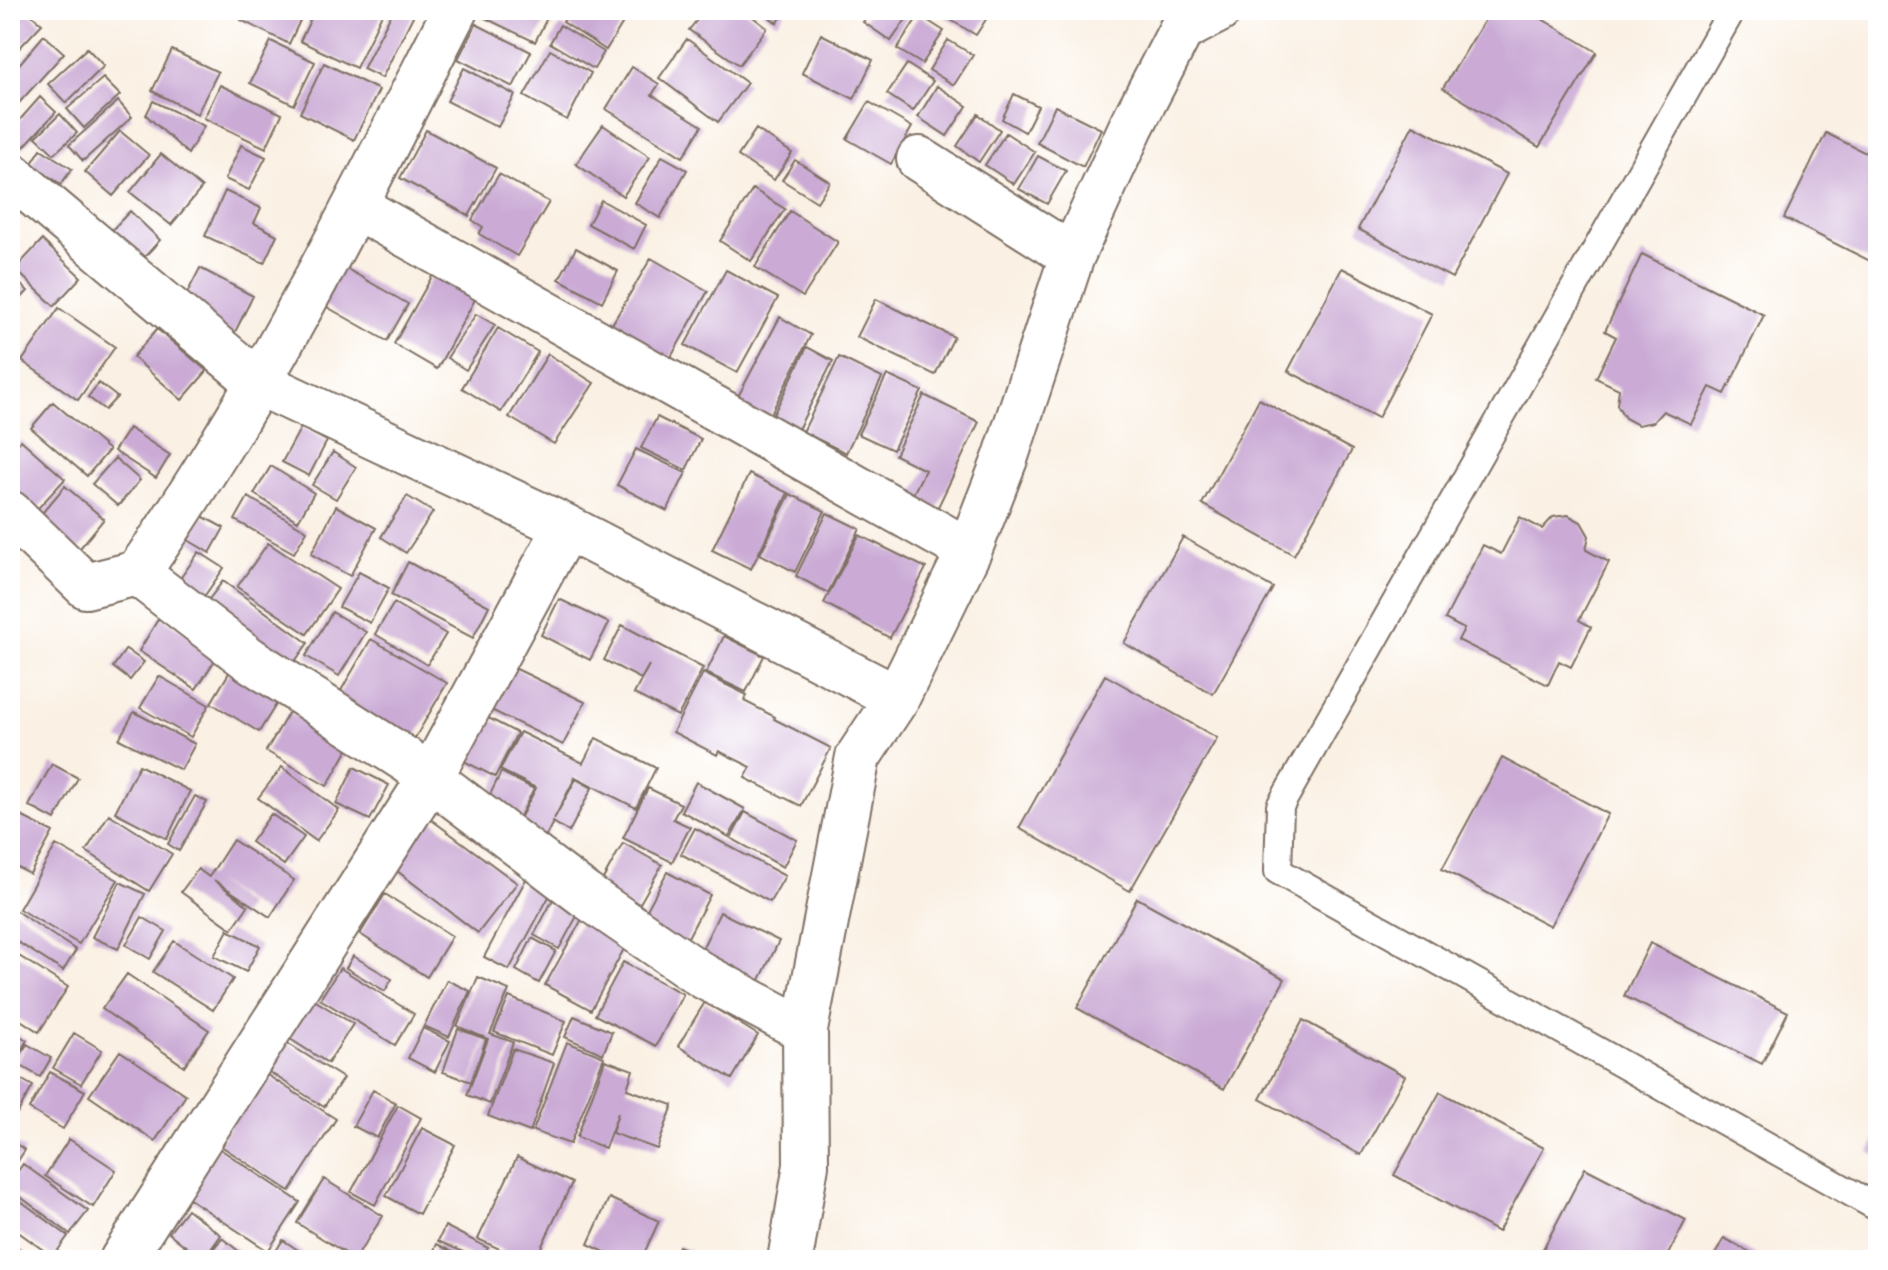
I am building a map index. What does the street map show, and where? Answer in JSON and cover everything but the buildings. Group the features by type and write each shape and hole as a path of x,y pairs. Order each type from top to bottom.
{"street":[{"path":"10,513 86,586 137,573 167,532 310,294 455,10"},
{"path":"790,1260 806,1165 805,1030 858,757 897,698 969,551 1005,459 1072,256 1131,127 1181,30 1219,10"},
{"path":"919,159 1072,256"},
{"path":"10,174 259,383 566,527 897,698"},
{"path":"355,206 969,551"},
{"path":"122,1260 430,778 566,527"},
{"path":"137,573 249,659 430,778 585,895 703,976 805,1030"}],"lane":[{"path":"1732,10 1280,806 1278,871 1878,1208"}]}
